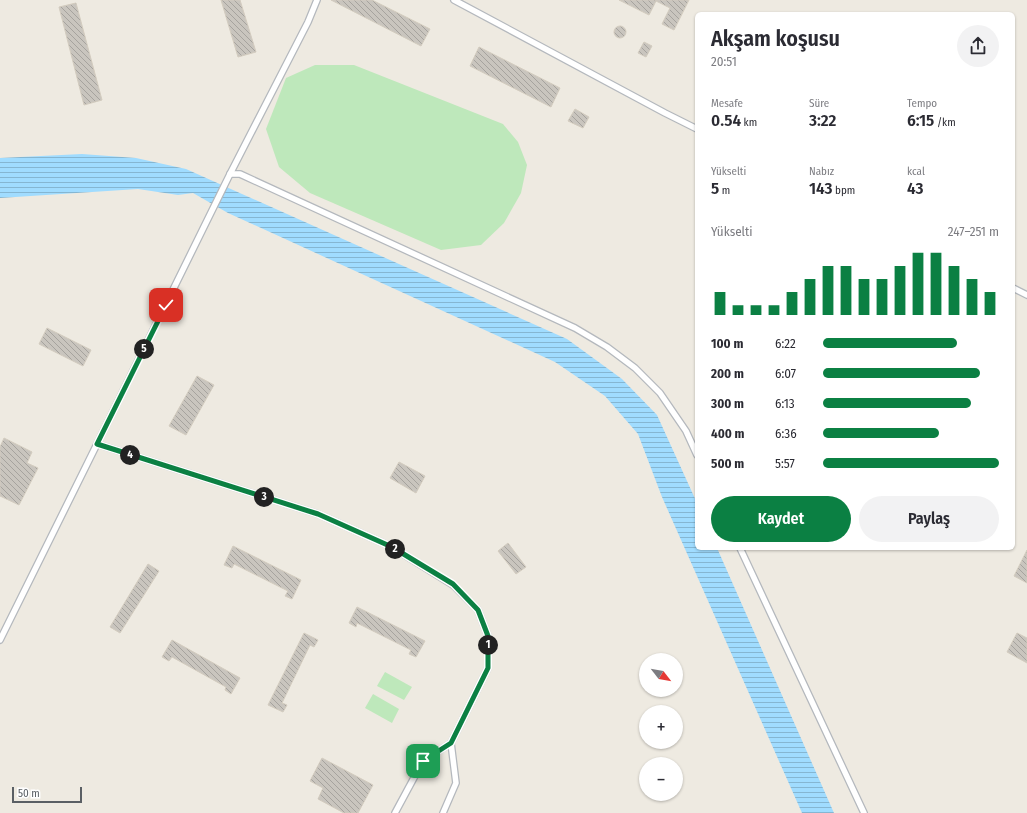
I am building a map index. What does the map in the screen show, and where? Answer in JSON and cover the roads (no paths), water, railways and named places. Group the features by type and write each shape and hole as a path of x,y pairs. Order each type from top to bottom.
{"lane":[{"path":"0,640 230,174 308,22 317,0"},
{"path":"454,0 695,128"},
{"path":"230,174 240,174 576,328 607,347 635,368 660,393 686,431 695,451"},
{"path":"1015,289 1027,295"},
{"path":"97,444 318,514 392,547 453,584 478,610 488,636 488,668 451,743 423,761 395,813"},
{"path":"741,550 864,813"},
{"path":"443,813 456,783 451,743"}],"water":[{"path":"82,154 136,158 186,169 567,339 622,379 657,415 695,499 695,550 718,550 834,813 802,813 662,497 638,434 605,396 555,362 228,213 193,193 178,195 138,189 0,198 0,158"}]}
